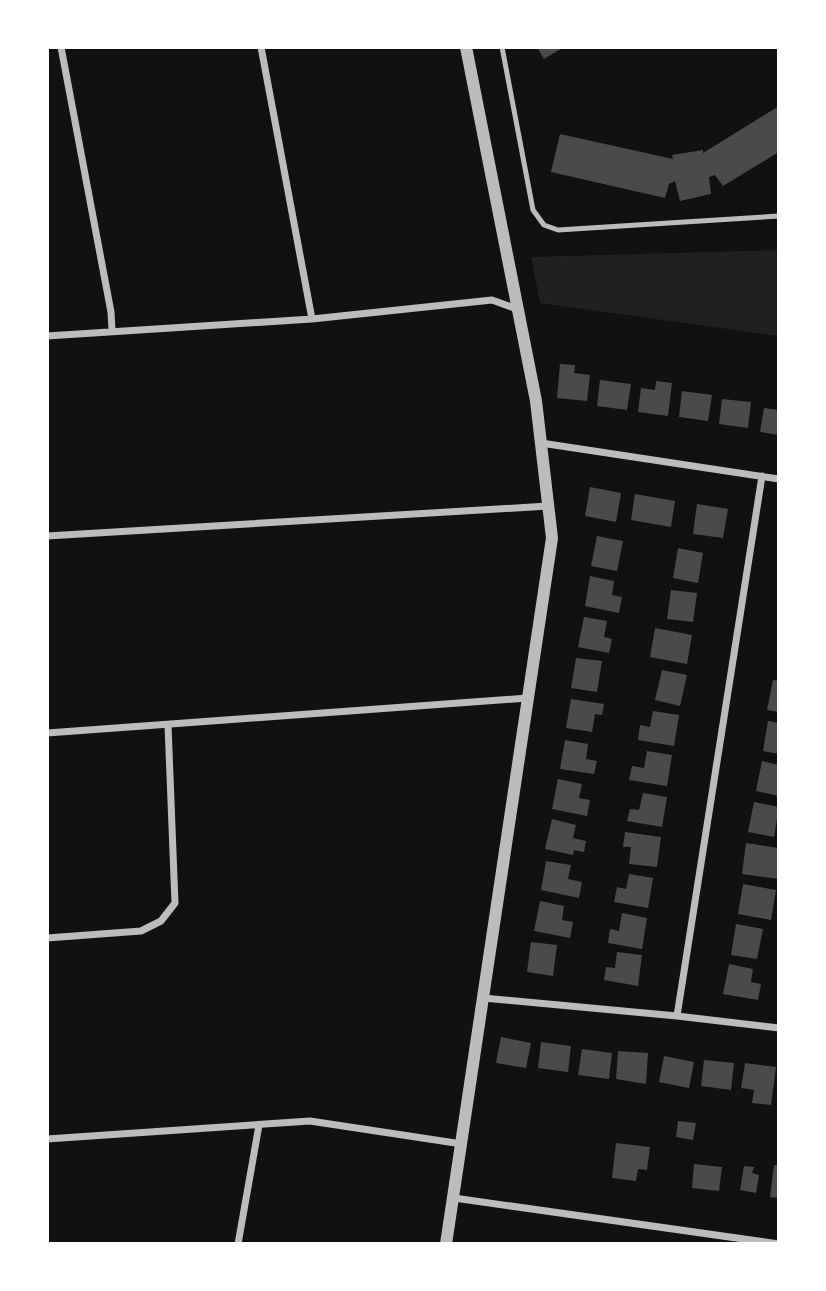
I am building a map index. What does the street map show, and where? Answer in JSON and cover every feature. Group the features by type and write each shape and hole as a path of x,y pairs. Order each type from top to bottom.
{"street":[{"path":"61,47 111,312 112,330"},
{"path":"261,47 312,319"},
{"path":"446,1244 552,538 536,401 466,47"},
{"path":"47,336 312,319 492,300 518,310"},
{"path":"541,443 779,479"},
{"path":"677,1016 762,476"},
{"path":"47,536 548,506"},
{"path":"47,733 527,698"},
{"path":"47,938 141,931 161,921 175,903 168,725"},
{"path":"483,998 779,1028"},
{"path":"47,1139 310,1121 462,1144"},
{"path":"238,1244 259,1125"},
{"path":"454,1198 779,1244"}],"lane":[{"path":"502,47 533,210 544,225 558,230 779,216"}],"shaded area":[{"path":"779,250 779,336 540,303 531,257"}],"building":[{"path":"537,47 564,47 544,59"},
{"path":"779,106 779,152 723,186 715,175 709,177 711,194 680,201 675,181 669,184 665,198 551,172 560,134 673,159 672,155 703,150 703,153"},
{"path":"560,364 575,365 574,373 590,375 587,401 557,398"},
{"path":"600,380 631,384 627,410 597,406"},
{"path":"656,381 672,383 668,416 638,412 641,388 655,390"},
{"path":"682,391 712,395 708,421 679,417"},
{"path":"722,399 751,402 748,428 719,424"},
{"path":"764,408 779,410 779,435 760,432"},
{"path":"590,487 621,493 616,522 585,516"},
{"path":"635,494 675,501 671,527 631,520"},
{"path":"697,504 728,509 723,538 693,534"},
{"path":"597,536 623,541 617,571 591,566"},
{"path":"678,548 703,553 698,583 673,578"},
{"path":"590,576 614,581 612,595 622,597 619,613 585,606"},
{"path":"671,590 697,593 693,622 667,619"},
{"path":"584,617 607,621 604,637 612,639 609,653 578,647"},
{"path":"655,628 692,635 687,664 650,657"},
{"path":"576,658 602,661 597,692 571,688"},
{"path":"662,670 687,675 680,706 655,700"},
{"path":"773,680 779,681 779,712 767,710"},
{"path":"571,699 604,704 602,715 595,714 592,732 566,728"},
{"path":"653,711 679,715 674,746 638,740 640,725 650,727"},
{"path":"768,721 779,723 779,754 763,751"},
{"path":"565,740 588,744 586,759 597,761 594,774 560,769"},
{"path":"647,751 672,755 667,786 629,780 632,766 644,768"},
{"path":"762,761 779,765 779,796 756,791"},
{"path":"558,779 582,784 579,798 590,800 587,816 552,809"},
{"path":"643,793 667,797 662,827 627,821 630,809 639,810"},
{"path":"754,802 779,807 774,837 748,832"},
{"path":"552,819 576,825 573,838 586,841 584,852 574,850 573,855 545,849"},
{"path":"625,832 661,837 657,867 629,864 631,847 623,847"},
{"path":"746,843 779,848 779,879 742,874"},
{"path":"546,861 571,865 568,879 582,882 579,898 541,890"},
{"path":"629,874 653,878 648,908 614,902 617,887 626,889"},
{"path":"743,884 776,890 771,920 738,914"},
{"path":"540,901 564,906 562,920 573,922 570,938 534,931"},
{"path":"622,913 647,918 642,949 608,943 610,929 619,931"},
{"path":"736,924 763,929 757,959 731,955"},
{"path":"531,942 557,945 553,976 527,972"},
{"path":"617,952 642,955 638,986 604,980 606,967 615,968"},
{"path":"729,964 753,969 751,982 761,984 758,1000 723,994"},
{"path":"501,1037 531,1043 526,1068 496,1063"},
{"path":"541,1042 571,1046 568,1072 538,1068"},
{"path":"582,1049 612,1053 609,1079 578,1075"},
{"path":"618,1051 648,1053 646,1084 616,1079"},
{"path":"664,1056 694,1062 689,1088 659,1082"},
{"path":"704,1060 734,1063 731,1090 701,1086"},
{"path":"745,1063 776,1067 771,1105 752,1103 754,1090 741,1088"},
{"path":"678,1121 696,1123 693,1140 676,1137"},
{"path":"616,1143 650,1147 647,1170 638,1169 636,1181 612,1178"},
{"path":"694,1164 722,1167 719,1191 692,1188"},
{"path":"774,1165 779,1165 779,1198 770,1197"},
{"path":"744,1166 754,1167 752,1173 759,1175 756,1193 740,1190"}]}
